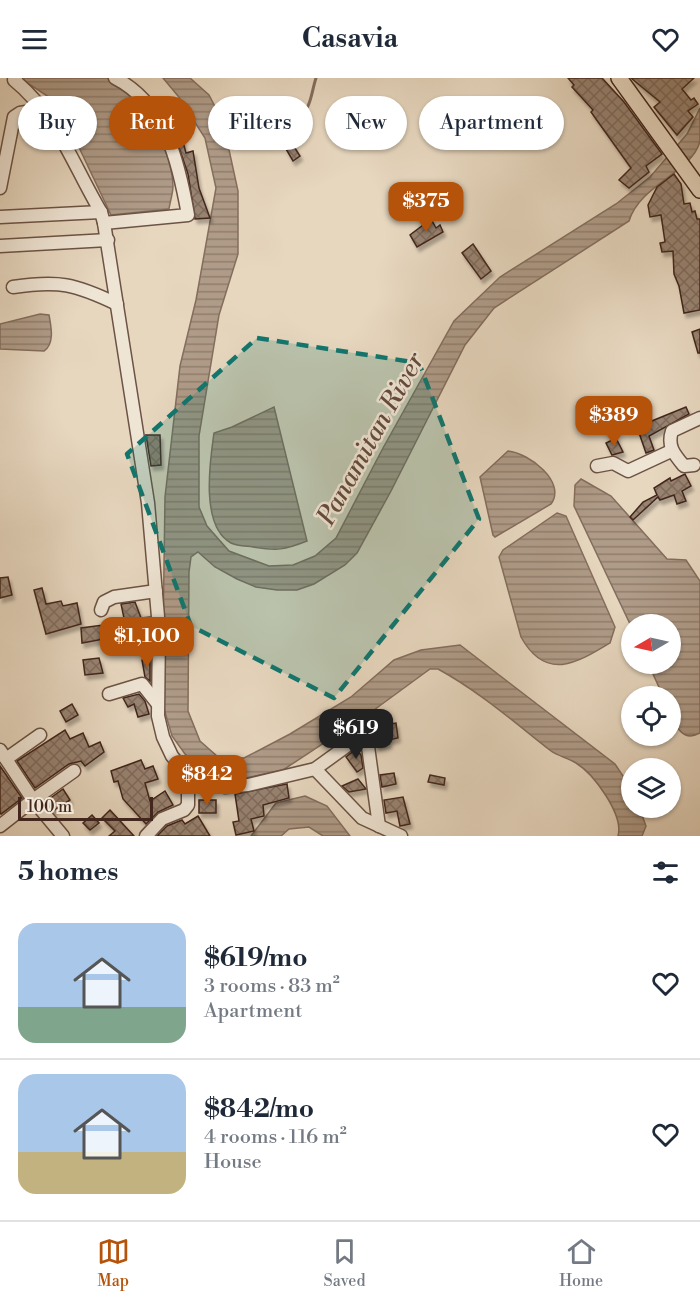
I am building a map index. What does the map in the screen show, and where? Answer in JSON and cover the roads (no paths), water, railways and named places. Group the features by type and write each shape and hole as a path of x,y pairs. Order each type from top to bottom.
{"main road":[{"path":"619,78 685,166 700,190"}],"street":[{"path":"16,78 14,80 31,96"},
{"path":"0,217 188,216 182,183 158,117 138,92 116,78"},
{"path":"0,188 14,117 18,114"},
{"path":"66,150 102,217 108,240 140,444 159,628 158,703 163,737 172,756 188,775 225,787 248,785 315,769 366,732 379,826"},
{"path":"0,246 108,240"},
{"path":"13,287 59,283 77,286 117,304"},
{"path":"694,465 684,466 671,450 669,439 672,431 700,418"},
{"path":"597,466 612,463 628,471 671,450"},
{"path":"101,610 104,602 114,597 156,591"},
{"path":"109,694 142,684 158,703"},
{"path":"40,735 3,755 33,800 63,836"},
{"path":"315,769 362,818 401,836"},
{"path":"0,826 74,771"},
{"path":"146,836 162,819 184,810 188,805 188,775"}],"waterway":[{"path":"312,96 316,78"}],"water label":[{"name":"Panamitan River","path":"371,439"}]}
